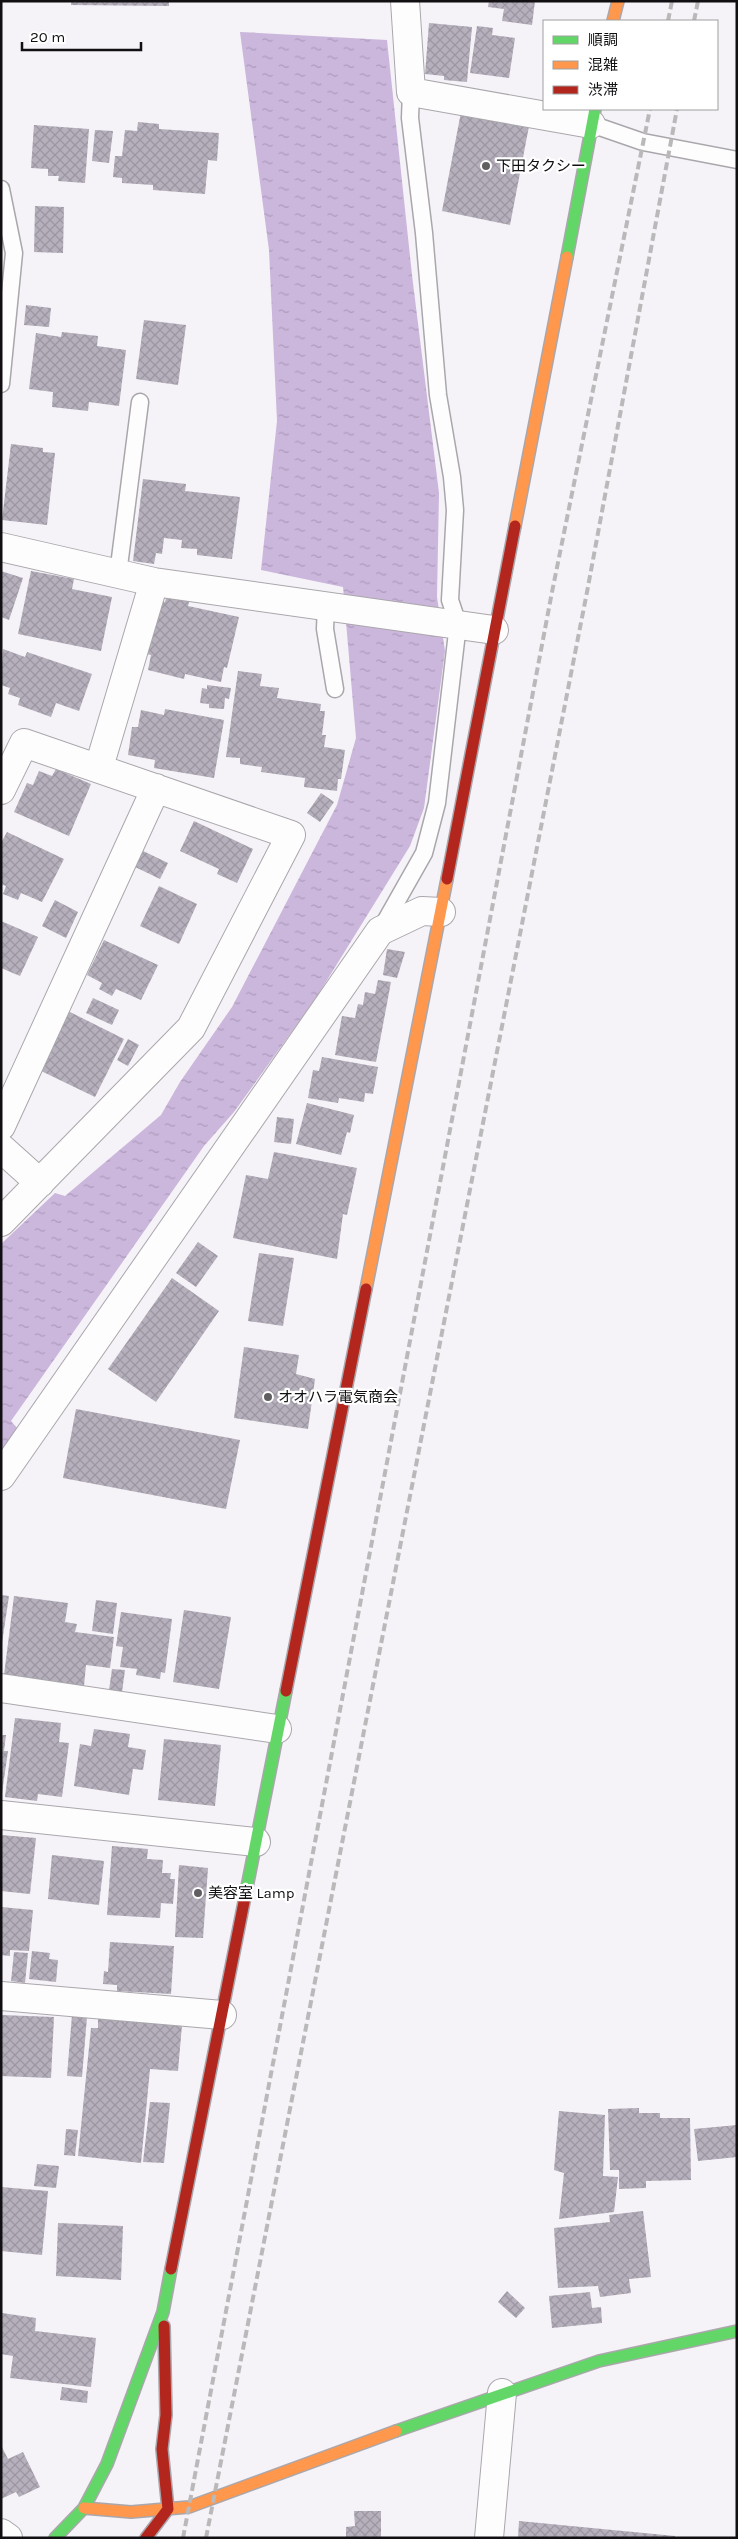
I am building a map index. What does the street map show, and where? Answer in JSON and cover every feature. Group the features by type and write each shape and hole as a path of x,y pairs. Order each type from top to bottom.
{"street":[{"path":"405,1 411,92 543,109"},
{"path":"613,20 618,1"},
{"path":"55,2538 84,2508 107,2464 163,2312 277,1729 441,912 593,116 548,110"},
{"path":"1,547 154,582 326,604 494,630"},
{"path":"100,767 154,582"},
{"path":"1,790 24,743 100,767 291,835 191,1028 1,1222"},
{"path":"1,1126 156,788"},
{"path":"1,1476 380,931 422,911 441,912"},
{"path":"1,1148 40,1183"},
{"path":"1,1688 277,1729"},
{"path":"1,1815 256,1842"},
{"path":"1,1996 222,2015"},
{"path":"146,2538 168,2509 162,2449 166,2415 163,2312"},
{"path":"84,2508 131,2512 189,2508 502,2393 599,2361 737,2331"},
{"path":"489,2538 502,2393"},
{"path":"1,2533 8,2538"}],"lane":[{"path":"380,931 424,853 433,820 437,803 458,624 450,600 455,510 452,477 438,395 424,233 410,118 411,92"},
{"path":"593,116 643,142 737,160"},
{"path":"1,189 14,254 1,384"},
{"path":"118,574 140,402"},
{"path":"326,604 326,629 335,689"}],"water":[{"path":"240,32 387,40 412,275 439,493 437,597 445,651 424,808 410,846 316,998 234,1112 204,1146 11,1421 18,1429 1,1450 1,1244 55,1193 65,1196 161,1115 180,1082 232,1007 337,805 356,738 343,587 261,570 277,421 269,250"}],"building":[{"path":"71,1 169,1 169,6 71,5"},
{"path":"489,1 535,1 532,25 502,21 504,9 488,7"},
{"path":"429,23 472,27 467,82 444,80 444,76 425,74"},
{"path":"477,26 493,28 492,35 515,38 509,78 470,73"},
{"name":"下田タクシー","path":"462,107 530,121 510,225 442,211"},
{"path":"138,122 159,124 159,129 219,133 217,161 208,160 205,194 153,190 153,185 122,183 122,178 113,177 115,156 122,156 125,130 137,131"},
{"path":"34,125 89,129 85,183 58,181 59,176 48,176 48,169 31,168"},
{"path":"95,130 113,131 109,163 92,161"},
{"path":"35,206 64,207 63,253 34,252"},
{"path":"26,305 51,308 49,327 24,325"},
{"path":"144,320 186,325 178,385 136,379"},
{"path":"62,332 98,336 97,346 126,350 119,406 89,402 88,411 52,407 53,392 29,389 36,333 61,337"},
{"path":"11,444 43,448 43,452 55,453 47,525 2,520"},
{"path":"143,479 186,484 185,491 240,497 232,559 197,555 197,549 181,548 182,540 164,538 162,554 156,553 154,564 133,561"},
{"path":"1,571 23,578 9,620 1,617"},
{"path":"31,571 74,579 72,589 112,597 101,651 18,634"},
{"path":"167,595 190,599 188,606 239,617 227,668 224,667 221,682 185,674 184,679 148,670 151,655 146,654 157,600 165,602"},
{"path":"3,649 25,657 27,652 92,674 79,711 56,703 51,717 18,705 20,698 8,694 10,688 1,685"},
{"path":"238,671 262,674 260,686 279,688 277,698 321,704 320,711 325,711 322,735 326,735 324,747 345,750 341,779 338,779 337,791 304,787 305,778 261,772 262,767 240,764 240,758 226,757"},
{"path":"207,685 231,688 229,699 225,698 224,709 209,708 209,704 200,703 202,688 207,689"},
{"path":"165,709 224,720 214,778 154,768 155,760 128,755 132,727 138,727 141,710 164,715"},
{"path":"56,769 91,784 69,836 14,812 27,783 33,785 39,771 52,776"},
{"path":"321,793 334,802 320,822 307,813"},
{"path":"194,821 253,849 237,883 217,874 219,869 180,851"},
{"path":"7,832 64,859 42,902 21,893 18,900 3,894 6,886 1,884 1,843"},
{"path":"139,849 168,863 160,879 131,865"},
{"path":"159,886 197,904 179,944 140,926"},
{"path":"55,900 78,912 66,938 42,926"},
{"path":"1,921 38,937 20,976 1,968"},
{"path":"104,940 158,965 141,1000 116,989 112,996 99,989 102,983 87,975"},
{"path":"387,949 405,952 397,978 383,975"},
{"path":"378,980 391,982 376,1062 335,1055 342,1016 355,1018 358,1004 363,1005 365,992 375,994"},
{"path":"93,998 119,1010 112,1025 86,1013"},
{"path":"66,1010 124,1039 95,1097 37,1069"},
{"path":"128,1039 139,1045 128,1066 117,1060"},
{"path":"322,1057 378,1067 373,1094 365,1093 364,1102 339,1098 338,1103 308,1098 313,1070 319,1071"},
{"path":"307,1103 354,1115 350,1133 347,1132 341,1155 296,1144"},
{"path":"277,1117 294,1119 291,1144 274,1142"},
{"path":"274,1152 357,1168 347,1215 343,1214 337,1259 233,1238 246,1175 268,1179"},
{"path":"198,1242 218,1256 196,1287 176,1273"},
{"path":"259,1253 294,1258 283,1326 248,1321"},
{"path":"172,1278 219,1311 156,1402 108,1369"},
{"path":"244,1347 299,1355 296,1374 315,1379 308,1429 234,1418"},
{"path":"76,1409 240,1440 226,1509 63,1478"},
{"path":"1,1595 9,1596 2,1643 1,1643"},
{"path":"14,1596 68,1603 65,1622 77,1624 75,1632 114,1637 110,1668 86,1665 84,1686 4,1675"},
{"path":"96,1600 117,1603 113,1634 92,1631"},
{"path":"184,1610 231,1617 219,1689 173,1682"},
{"path":"121,1612 172,1619 165,1673 161,1672 160,1679 136,1675 137,1669 120,1667 123,1647 116,1646"},
{"path":"112,1669 125,1670 122,1692 109,1690"},
{"path":"15,1718 61,1723 59,1742 69,1743 62,1797 38,1794 37,1801 5,1797"},
{"path":"94,1729 130,1734 128,1747 146,1750 143,1770 133,1769 129,1795 74,1786 80,1744 91,1746"},
{"path":"1,1735 6,1735 4,1751 8,1751 2,1793"},
{"path":"164,1739 221,1745 215,1806 158,1800"},
{"path":"1,1835 36,1838 30,1894 1,1891"},
{"path":"112,1846 148,1849 147,1859 163,1860 162,1873 171,1873 170,1879 175,1879 173,1904 161,1903 160,1918 107,1915"},
{"path":"52,1855 104,1861 99,1905 48,1899"},
{"path":"179,1865 208,1868 203,1938 175,1937"},
{"path":"1,1907 33,1910 29,1951 10,1950 10,1956 1,1955"},
{"path":"110,1942 174,1946 171,1994 117,1991 117,1985 103,1984 104,1971 108,1972"},
{"path":"32,1951 50,1953 49,1959 58,1960 56,1982 29,1979"},
{"path":"14,1952 28,1953 25,1983 11,1981"},
{"path":"1,2015 54,2017 51,2078 1,2076"},
{"path":"72,2015 87,2017 82,2077 67,2076"},
{"path":"98,2017 182,2025 178,2071 150,2069 141,2163 78,2156 91,2028 98,2028"},
{"path":"150,2102 170,2103 164,2163 143,2162"},
{"path":"639,2108 639,2113 660,2113 660,2118 690,2118 691,2180 646,2181 646,2188 619,2189 619,2170 610,2170 608,2109"},
{"path":"559,2111 605,2115 603,2176 618,2177 614,2212 559,2219 564,2173 554,2170"},
{"path":"737,2125 737,2157 698,2161 694,2129"},
{"path":"66,2129 78,2130 75,2156 64,2155"},
{"path":"37,2164 59,2166 56,2188 34,2186"},
{"path":"1,2187 48,2191 42,2255 1,2251"},
{"path":"643,2211 651,2277 629,2279 631,2293 600,2297 598,2286 558,2288 554,2228 610,2222 609,2215"},
{"path":"58,2223 123,2226 121,2280 56,2276"},
{"path":"507,2291 525,2308 516,2318 498,2302"},
{"path":"590,2292 592,2308 601,2307 602,2323 552,2328 549,2296"},
{"path":"2,2313 36,2318 35,2331 96,2338 91,2387 10,2378 13,2356 1,2354"},
{"path":"62,2387 88,2391 87,2403 60,2400"},
{"path":"1,2445 8,2459 23,2452 40,2487 19,2497 16,2492 1,2499"},
{"path":"354,2511 381,2511 381,2538 346,2538 346,2527 355,2526"},
{"path":"519,2521 675,2536 675,2538 518,2538"}],"railway":[{"path":"668,20 672,1"},
{"path":"694,20 698,1"},
{"path":"183,2538 552,592 650,110"},
{"path":"206,2538 587,592 677,110"}],"traffic: fast":[{"path":"567,257 595,110"},
{"path":"246,1892 286,1691"},
{"path":"55,2538 84,2508 107,2464 163,2312 171,2269"},
{"path":"396,2431 599,2361 737,2331"}],"traffic: slow":[{"path":"613,20 618,1"},
{"path":"515,526 567,257"},
{"path":"366,1289 447,879"},
{"path":"84,2508 131,2512 189,2507 396,2431"}],"traffic: jam":[{"path":"447,879 515,526"},
{"path":"286,1691 366,1289"},
{"path":"171,2269 246,1892"},
{"path":"146,2538 168,2509 162,2449 166,2415 164,2326"}],"place":[{"name":"下田タクシー","path":"486,166"},
{"name":"オオハラ電気商会","path":"268,1397"},
{"name":"美容室 Lamp","path":"198,1893"}]}
